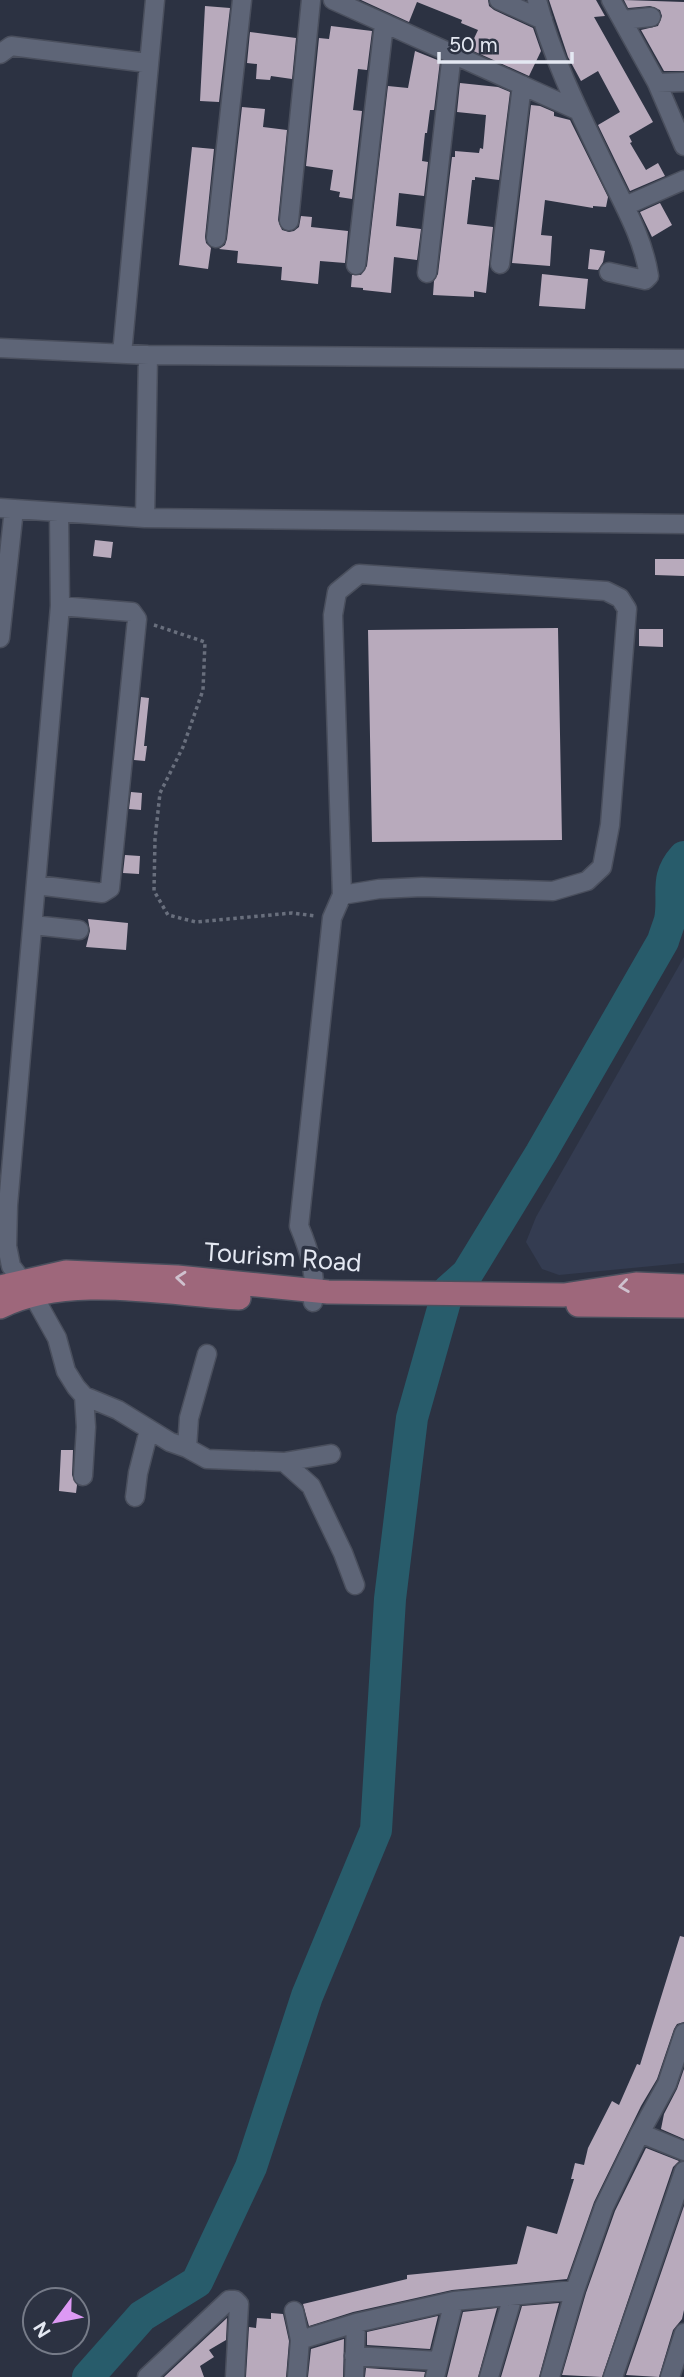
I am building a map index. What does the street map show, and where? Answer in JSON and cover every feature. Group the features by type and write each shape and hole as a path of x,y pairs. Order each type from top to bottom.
{"main road":[{"name":"Tourism Road","path":"28,1288 66,1272 177,1277 314,1296"},
{"path":"564,1300 636,1284 684,1286"},
{"name":"Tourism Road","path":"0,1287 564,1300"},
{"path":"0,1307 28,1288"},
{"path":"564,1300 684,1306"}],"street":[{"path":"122,354 155,0"},
{"path":"216,238 242,0"},
{"path":"289,221 311,0"},
{"path":"333,0 579,111"},
{"path":"499,0 543,20"},
{"path":"537,0 579,111 641,239 649,276 645,280 609,272"},
{"path":"611,0 657,83 684,146"},
{"path":"623,20 651,17"},
{"path":"356,265 384,24"},
{"path":"0,54 11,46 148,63"},
{"path":"427,273 452,53"},
{"path":"657,83 684,82"},
{"path":"500,264 522,85"},
{"path":"625,206 684,180"},
{"path":"0,348 148,355 684,359"},
{"path":"145,518 148,355"},
{"path":"0,638 7,508 145,518 684,524"},
{"path":"59,513 60,606 33,925 7,1141 8,1246 11,1266 28,1288 57,1338 66,1371 84,1396 118,1410 170,1442 207,1459 284,1462 331,1454"},
{"path":"314,1296 311,1255 299,1226 332,918 342,895 333,615 337,592 359,573 606,591 620,598 627,609 610,825 602,867 587,881 553,891 422,887 379,889 342,895"},
{"path":"36,884 102,893 110,888 136,620 132,612 60,606"},
{"path":"33,925 79,929"},
{"path":"187,1448 189,1418 207,1354"},
{"path":"83,1476 86,1427 84,1396"},
{"path":"135,1497 149,1430"},
{"path":"284,1462 311,1486 355,1585"},
{"path":"550,2377 575,2290 604,2207 667,2084 684,2033"},
{"path":"640,2133 684,2151"},
{"path":"613,2377 684,2171"},
{"path":"300,2340 356,2323 454,2301 575,2290"},
{"path":"489,2377 513,2296"},
{"path":"147,2377 229,2300 235,2300 239,2304 235,2377"},
{"path":"354,2356 437,2369 454,2301"},
{"path":"294,2311 300,2340 297,2377"},
{"path":"354,2377 356,2323"},
{"path":"670,2377 684,2333"}],"path":[{"path":"136,620 205,642 204,690 183,747 160,793 155,839 155,891 168,915 196,922 292,914 332,918"}],"shaded area":[{"path":"684,957 684,1263 559,1275 542,1269 526,1242 536,1217"}],"building":[{"path":"361,0 488,0 489,6 494,10 533,28 541,51 529,76 469,49 478,30 461,23 462,20 417,2 409,22"},
{"path":"549,0 596,0 605,16 594,17 653,122 629,136 632,142 630,143 646,170 658,163 665,176 630,191 598,125 620,112 598,71 581,81 568,57"},
{"path":"624,0 684,2 684,71 664,71 641,30 658,26 662,16 660,10 650,6 628,8"},
{"path":"205,6 230,8 219,102 200,101"},
{"path":"331,26 372,31 367,70 358,69 353,110 362,111 352,199 339,197 340,192 330,190 333,170 306,166 319,38 329,39"},
{"path":"250,32 296,38 292,79 271,76 270,80 256,79 257,64 247,63"},
{"path":"415,51 440,61 434,110 430,110 425,133 422,161 428,162 424,196 399,193 396,226 421,229 417,260 394,257 391,293 363,290 351,287 352,275 361,275 367,266 388,86 408,88"},
{"path":"460,83 498,87 510,92 499,180 475,177 475,180 472,180 467,224 493,227 486,293 474,291 474,297 433,295 452,157 455,157 455,151 479,153 480,148 483,149 486,115 457,112"},
{"path":"531,105 540,106 554,112 554,116 570,120 608,197 606,207 593,208 545,200 541,235 552,236 550,266 512,263"},
{"path":"242,107 265,109 263,127 287,130 278,220 282,230 294,231 299,227 301,216 312,217 311,227 348,231 345,263 320,261 318,284 281,280 282,267 237,263 238,251 219,249 225,245 227,239"},
{"path":"192,147 214,149 205,237 211,248 208,269 179,265"},
{"path":"660,203 672,225 652,237 640,212"},
{"path":"590,249 605,251 598,270 588,269"},
{"path":"542,274 588,279 585,309 539,306"},
{"path":"95,540 113,542 111,558 93,556"},
{"path":"655,559 684,559 684,576 655,575"},
{"path":"558,628 562,840 372,842 368,630"},
{"path":"639,629 663,629 663,647 639,646"},
{"path":"141,697 149,698 145,761 134,760"},
{"path":"131,792 142,793 141,810 129,809"},
{"path":"125,855 140,856 139,874 123,873"},
{"path":"88,919 128,923 126,950 86,947 90,931"},
{"path":"61,1450 73,1450 72,1475 77,1485 76,1493 59,1491"},
{"path":"680,1936 684,1937 684,2022 677,2024 674,2029 657,2079 594,2202 567,2279 452,2290 353,2312 309,2326 303,2304 407,2279 407,2275 517,2264 527,2226 557,2234 574,2179 571,2179 575,2163 584,2165 588,2148 612,2101 619,2105 637,2064 640,2065"},
{"path":"684,2069 684,2139 661,2129 664,2114"},
{"path":"646,2148 679,2161 673,2167 602,2377 562,2375 586,2293 615,2211"},
{"path":"684,2206 682,2319 673,2330 659,2377 626,2375"},
{"path":"559,2303 539,2377 501,2377 522,2306"},
{"path":"497,2308 478,2377 447,2377 463,2312"},
{"path":"271,2313 283,2314 289,2341 286,2377 246,2377 249,2327 256,2328 257,2318 271,2319"},
{"path":"438,2316 430,2349 367,2345 367,2332"},
{"path":"227,2318 226,2340 209,2350 214,2357 200,2366 204,2377 164,2377"},
{"path":"344,2339 343,2377 308,2377 311,2349"},
{"path":"366,2368 425,2372 424,2377 365,2377"}],"waterway":[{"path":"88,2377 142,2316 197,2282 251,2167 307,1996 376,1830 390,1599 412,1418 448,1291 467,1274 541,1153 663,941 670,920 672,880 684,857"}]}
